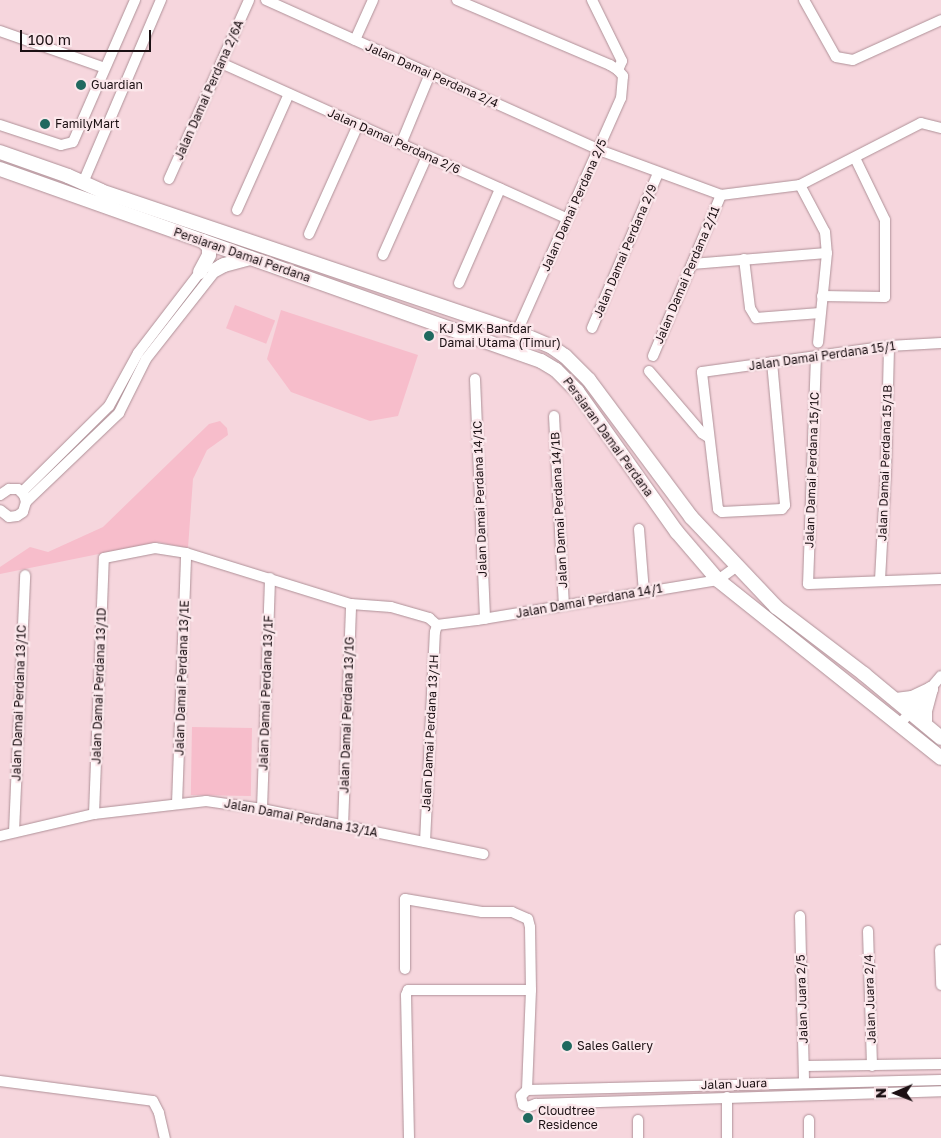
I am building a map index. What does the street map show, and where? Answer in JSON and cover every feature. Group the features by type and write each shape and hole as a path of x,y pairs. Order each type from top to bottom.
{"main road":[{"name":"Persiaran Damai Perdana","path":"0,152 68,176 101,191 231,242 517,332 552,347 565,356 600,393 691,517 736,567 776,607 896,700 941,738"},
{"name":"Persiaran Damai Perdana","path":"0,169 203,241 231,242 251,258 541,361 562,374 583,400 677,532 718,580 941,758"},
{"name":"Persiaran Damai Perdana","path":"68,176 85,178 228,228 231,242"},
{"path":"200,272 209,256 209,248 203,241"},
{"path":"216,270 224,265 251,258"},
{"path":"583,400 593,406 599,400 600,393"},
{"path":"896,700 912,698 931,689"},
{"path":"925,724 925,711 931,689"}],"street":[{"path":"0,125 61,145 73,142 135,0"},
{"path":"85,178 161,0"},
{"name":"Jalan Damai Perdana 2/6A","path":"169,179 249,0"},
{"name":"Jalan Damai Perdana 2/4","path":"266,0 599,150 658,174 722,195"},
{"path":"355,40 373,0"},
{"path":"457,0 621,73"},
{"name":"Jalan Damai Perdana 2/5","path":"517,332 622,98 622,61 592,0"},
{"path":"804,0 836,57 853,60 941,20"},
{"path":"0,31 105,68"},
{"name":"Jalan Damai Perdana 2/6","path":"221,63 568,219"},
{"path":"401,144 430,74"},
{"path":"237,210 289,94"},
{"path":"722,195 800,185 921,123 941,128"},
{"path":"309,234 358,125"},
{"path":"383,255 427,156"},
{"path":"822,296 885,297 885,220 855,158"},
{"name":"Jalan Damai Perdana 2/9","path":"592,328 658,174"},
{"path":"800,185 825,232 827,253 818,343"},
{"path":"459,283 500,188"},
{"name":"Jalan Damai Perdana 2/11","path":"653,356 722,195"},
{"path":"26,502 118,413 146,360 216,270 231,242"},
{"path":"22,492 109,406 138,353 200,272 231,242"},
{"path":"692,264 827,253"},
{"path":"744,260 752,314 761,320 820,313"},
{"name":"Jalan Damai Perdana 15/1","path":"708,438 702,372 890,346 941,343"},
{"name":"Jalan Damai Perdana 15/1B","path":"880,580 890,346"},
{"name":"Jalan Damai Perdana 15/1C","path":"816,356 808,584 880,580"},
{"path":"648,371 708,438 718,509 722,512 782,509 785,505 772,362"},
{"name":"Jalan Damai Perdana 14/1C","path":"475,379 485,619"},
{"name":"Jalan Damai Perdana 14/1B","path":"554,416 564,605"},
{"path":"0,495 9,489 22,492"},
{"path":"0,510 4,520 20,515 25,509 26,502 22,492"},
{"path":"639,529 644,592"},
{"name":"Jalan Damai Perdana 13/1D","path":"94,814 104,558 154,548 186,553"},
{"path":"186,553 351,604 391,607 429,618 437,624"},
{"name":"Jalan Damai Perdana 13/1E","path":"177,804 186,553"},
{"name":"Jalan Damai Perdana 14/1","path":"437,624 485,619 718,580 736,567"},
{"name":"Jalan Damai Perdana 13/1C","path":"14,832 25,575"},
{"name":"Jalan Damai Perdana 13/1F","path":"262,809 270,578"},
{"path":"880,580 941,579"},
{"name":"Jalan Damai Perdana 13/1G","path":"343,826 351,604"},
{"name":"Jalan Damai Perdana 13/1H","path":"425,842 435,632 437,624"},
{"path":"900,724 941,676"},
{"name":"Jalan Damai Perdana 13/1A","path":"0,836 94,814 206,801 262,809 483,854"},
{"path":"405,969 405,899 482,912 512,912 528,919 530,927 531,990 528,1090"},
{"name":"Jalan Juara 2/5","path":"800,916 804,1081"},
{"name":"Jalan Juara 2/4","path":"868,931 872,1066"},
{"path":"940,950 941,985"},
{"path":"409,1138 406,995 408,990 531,990"},
{"path":"805,1066 941,1064"},
{"name":"Jalan Juara","path":"941,1080 804,1081 528,1090 521,1096 524,1105 528,1107 536,1104 941,1091"},
{"path":"0,1081 152,1101 159,1113 165,1138"},
{"path":"727,1097 727,1138"},
{"path":"638,1120 638,1138"},
{"path":"809,1120 809,1138"}],"shaded area":[{"path":"235,305 275,320 266,344 226,328"},
{"path":"281,310 418,355 398,416 370,421 291,392 267,359"},
{"path":"220,421 227,428 228,435 207,450 193,479 188,548 158,542 0,574 0,567 30,547 48,552 103,527 209,424"},
{"path":"192,727 252,728 251,796 191,795"}],"place":[{"name":"Guardian","path":"81,85"},
{"name":"FamilyMart","path":"45,124"},
{"name":"KJ SMK Banfdar Damai Utama (Timur)","path":"429,336"},
{"name":"Sales Gallery","path":"567,1046"},
{"name":"Cloudtree Residence","path":"528,1118"}]}
